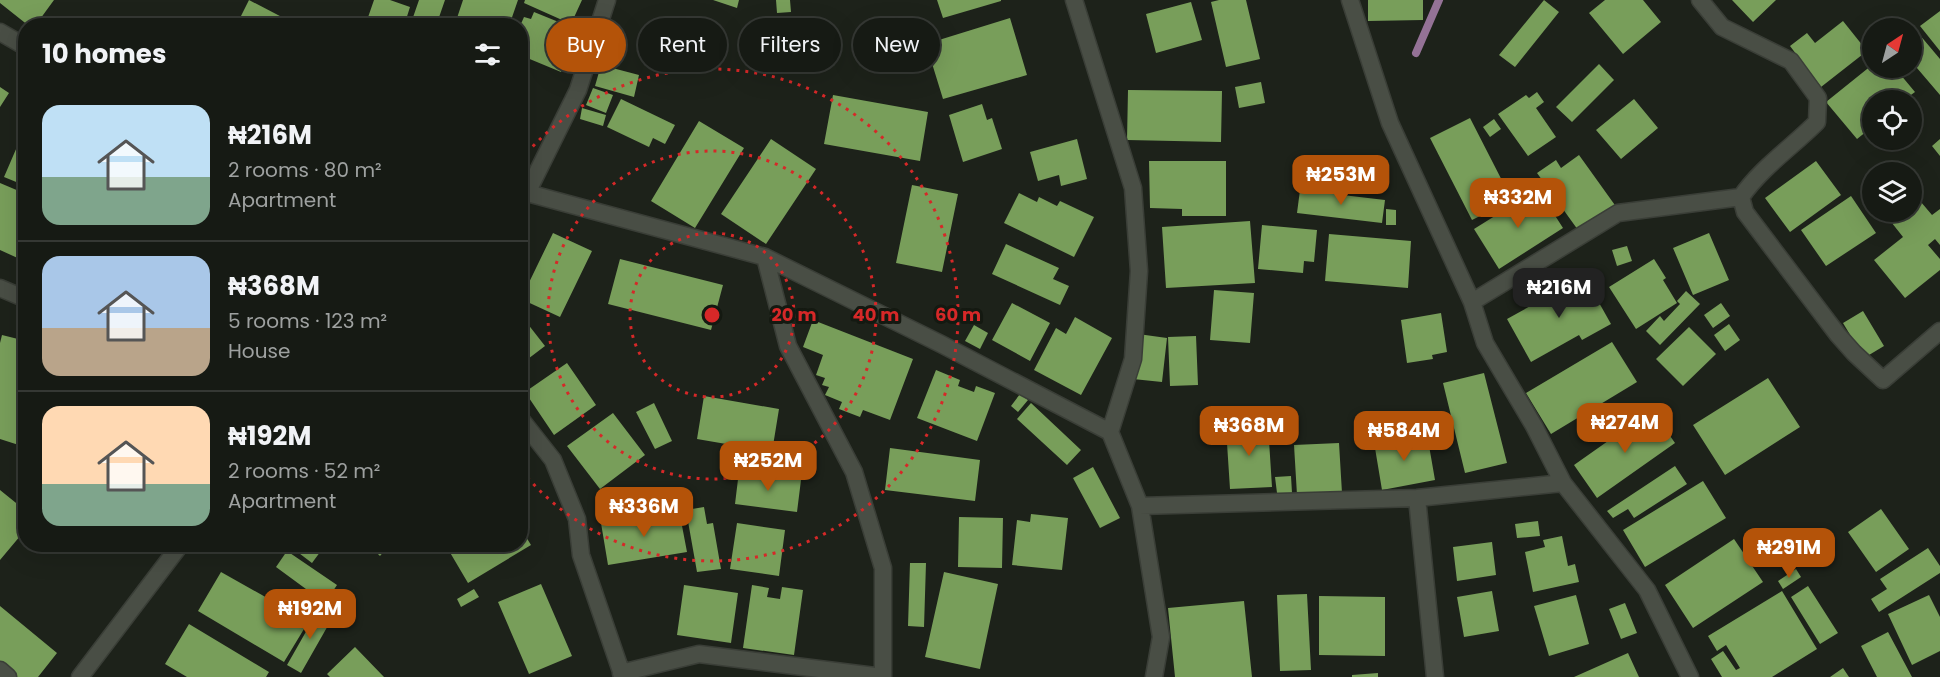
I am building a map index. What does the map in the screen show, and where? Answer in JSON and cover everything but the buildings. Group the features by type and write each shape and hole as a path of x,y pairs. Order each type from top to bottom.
{"street":[{"path":"528,184 578,90 607,0"},
{"path":"1074,0 1133,188 1139,271 1133,359 1110,432 1140,506 1161,637 1154,677"},
{"path":"1350,0 1390,123 1472,302 1485,343 1534,426 1563,483 1647,590 1690,677"},
{"path":"1472,302 1618,213 1740,196 1752,180 1795,144 1816,122 1818,98 1791,61 1722,27 1700,0"},
{"path":"0,32 18,42"},
{"path":"528,193 765,257 941,344 1110,432"},
{"path":"1740,196 1745,212 1838,335 1883,380 1940,331"},
{"path":"528,428 553,460 577,519 581,555 622,675 699,654 883,677 883,568 854,472 788,346 765,257"},
{"path":"0,288 18,296"},
{"path":"1140,506 1417,498 1563,483"},
{"path":"1417,498 1435,677"},
{"path":"80,677 176,552"},
{"path":"0,670 8,677"}],"waterway":[{"path":"1416,53 1439,0"}]}
